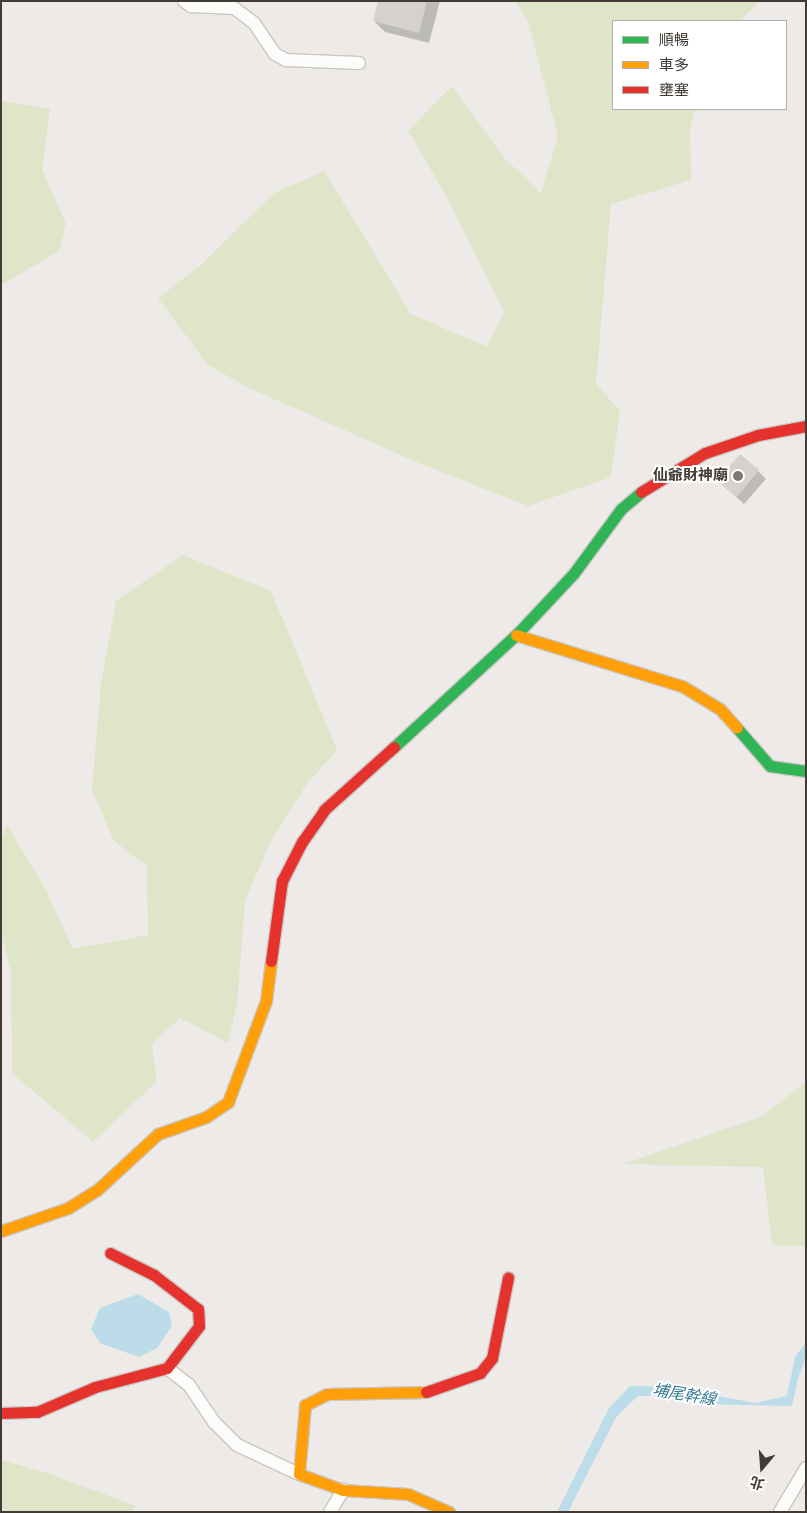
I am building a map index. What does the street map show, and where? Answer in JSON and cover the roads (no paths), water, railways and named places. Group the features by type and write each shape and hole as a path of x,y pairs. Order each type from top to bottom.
{"street":[{"path":"184,1 191,6 237,5 254,23 274,54 286,60 359,62"},
{"path":"1,1231 68,1208 96,1190 158,1134 206,1117 228,1102 253,1046 266,1001 282,881 302,842 324,810 516,635 574,573 621,509 649,485 705,453 758,435 806,426"},
{"path":"516,635 682,686 720,708 770,766 806,771"},
{"path":"1,1413 37,1412 95,1387 167,1368 199,1326 198,1309 154,1275 110,1253"},
{"path":"299,1474 305,1405 327,1394 416,1396 480,1373 492,1358 508,1278"},
{"path":"167,1368 189,1385 214,1422 237,1445 299,1474 344,1490 408,1494 449,1512"},
{"path":"780,1512 806,1468"},
{"path":"330,1512 344,1490"}],"water":[{"path":"138,1294 169,1312 172,1326 157,1348 139,1357 100,1343 91,1329 100,1308"},
{"path":"806,1342 792,1406 698,1404 670,1396 638,1396 616,1417 568,1512 557,1512 609,1408 630,1386 669,1387 755,1403 787,1396 795,1357"}],"waterway":[{"name":"埔尾幹線","path":"799,1371 806,1349"}],"place":[{"name":"仙爺財神廟","path":"738,476"}]}
